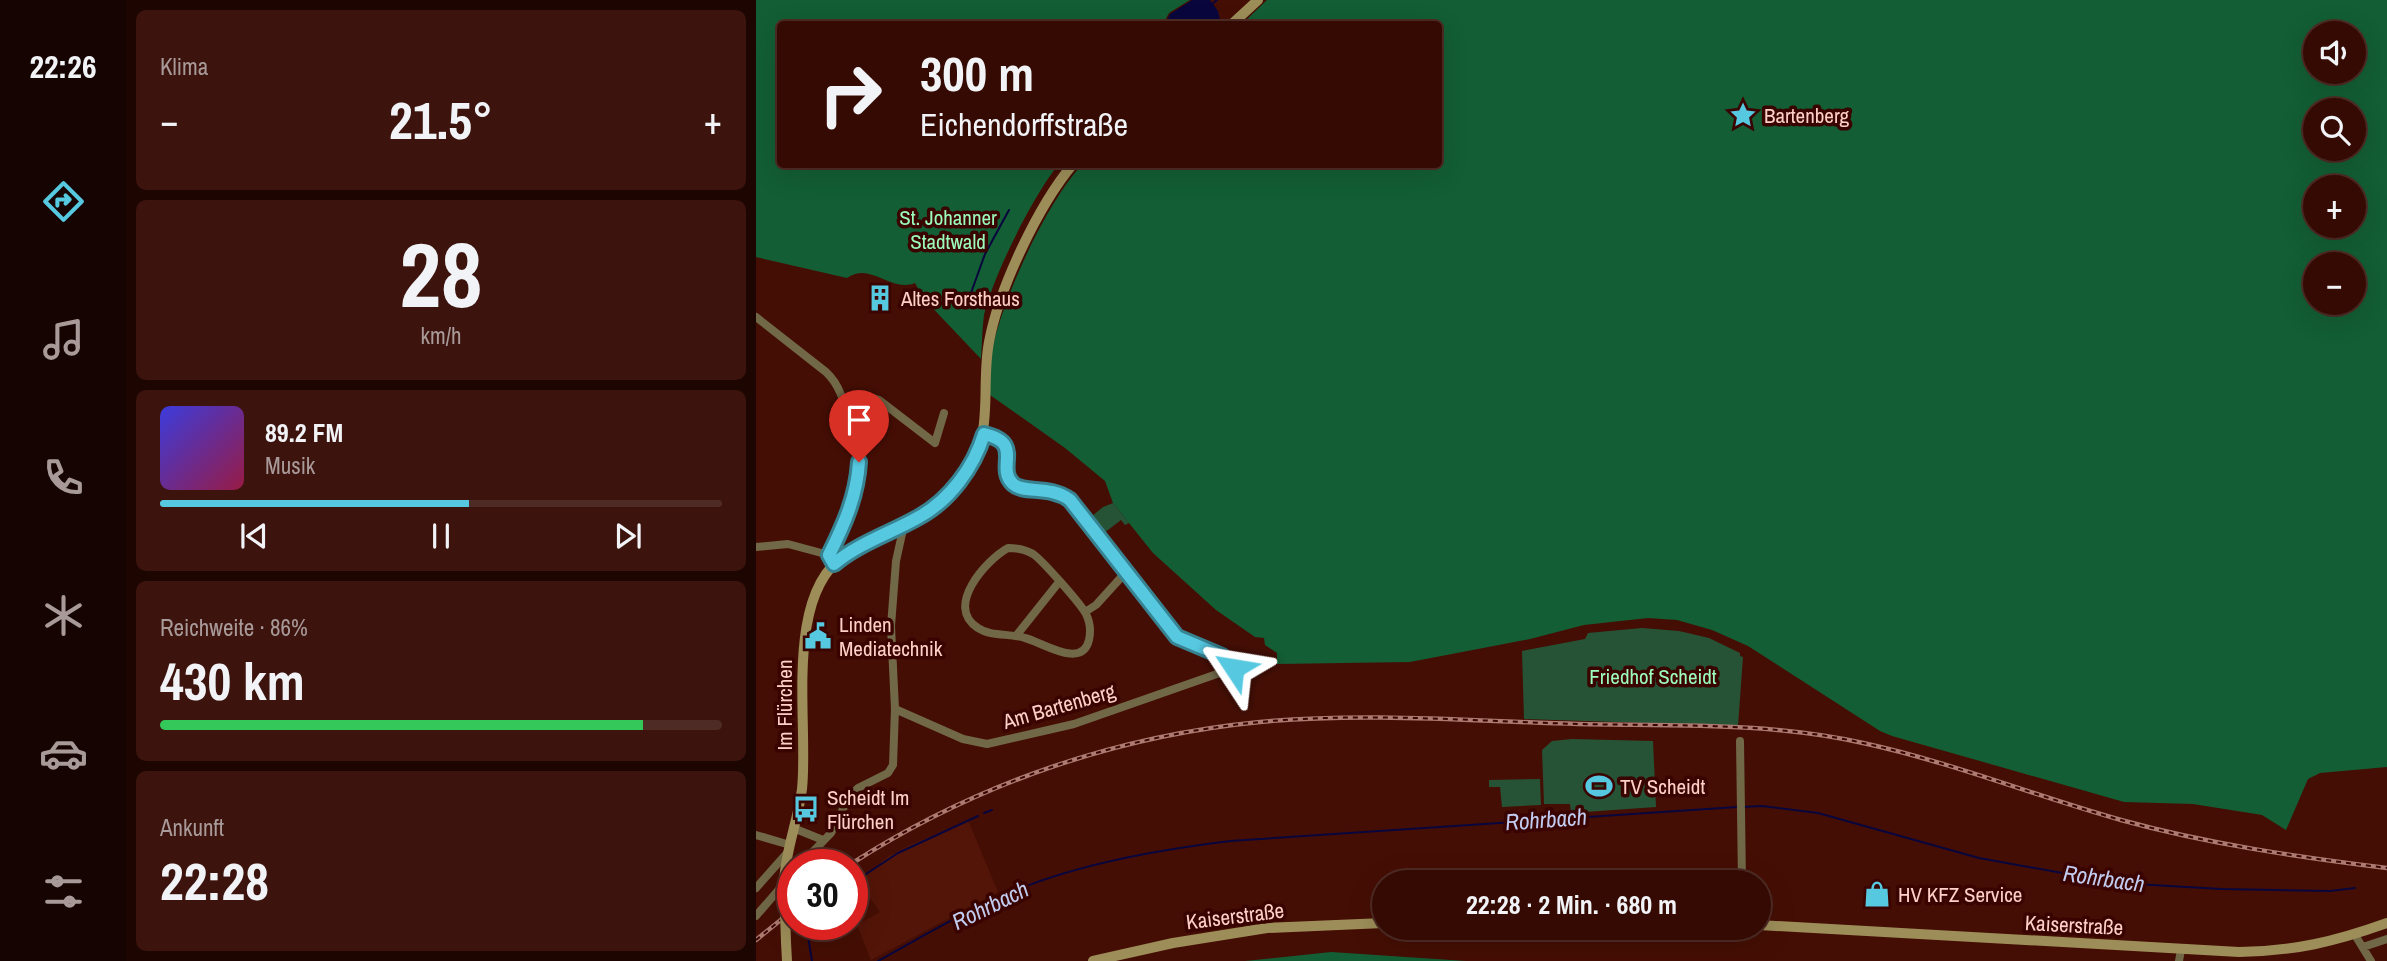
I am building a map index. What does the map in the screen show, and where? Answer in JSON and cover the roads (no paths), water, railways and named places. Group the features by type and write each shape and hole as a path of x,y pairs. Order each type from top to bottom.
{"street":[{"path":"1235,21 1258,0"},
{"path":"1070,168 1052,193 1000,302 987,355 984,434 994,436 1006,446 1008,474 1013,484 1020,489 1043,489 1063,496 1078,509 1126,572 1096,605 1085,612"},
{"name":"Im Flürchen","path":"756,317 833,378 842,396 859,462 858,481 832,559 813,597 806,630 803,671 803,771 789,848"},
{"path":"846,412 873,398 879,400 935,443 943,414"},
{"name":"Im Flürchen","path":"832,559 929,511 954,487 972,464 984,434"},
{"path":"815,849 831,833 848,799 858,788 891,769 893,765 895,709 891,626 896,561 904,525"},
{"path":"756,547 788,544 832,559"},
{"path":"1008,548 1020,548 1032,553 1085,612 1090,635 1088,646 1079,653 1068,655 1016,636 977,628 968,617 965,597 982,570 997,554 1008,548"},
{"name":"Am Bartenberg","path":"895,709 963,740 987,744 1074,724 1234,668 1222,656 1177,637 1126,572"},
{"path":"1016,636 1059,582"},
{"path":"1740,741 1742,870"},
{"path":"793,828 823,841"},
{"path":"756,835 789,848 756,888"},
{"path":"769,874 777,876"},
{"path":"756,916 777,890"},
{"name":"Kaiserstraße","path":"1771,926 2180,956 2279,951 2312,946 2387,923"},
{"name":"Kaiserstraße","path":"1093,961 1173,943 1267,929 1372,924"},
{"path":"2355,935 2371,961"},
{"path":"2363,947 2387,939"},
{"name":"Im Flürchen","path":"786,940 787,961"}],"waterway":[{"path":"1212,4 1217,0"},
{"path":"967,304 985,254 1009,210"},
{"name":"Rohrbach","path":"1742,807 1762,806 1818,813 1979,858 2118,883 2221,889 2330,891 2355,888"},
{"name":"Rohrbach","path":"878,961 998,897 1068,872 1148,853 1230,841 1737,807"},
{"path":"984,813 992,810"},
{"path":"868,873 898,853 978,816"},
{"path":"809,940 812,961"}],"railway":[{"path":"868,854 946,810 996,788 1099,752 1152,739 1260,722 1379,717 1721,726 1828,736 1928,760 2154,829 2253,849 2387,868"},
{"path":"756,940 777,923"}],"place":[{"name":"Bartenberg","path":"1743,115"},
{"name":"Altes Forsthaus","path":"880,298"},
{"name":"Linden Mediatechnik","path":"818,636"},
{"name":"TV Scheidt","path":"1599,786"},
{"name":"Scheidt Im Flürchen","path":"806,809"},
{"name":"HV KFZ Service","path":"1877,894"}],"park label":[{"name":"St. Johanner Stadtwald","path":"948,229"},
{"name":"Friedhof Scheidt","path":"1653,676"}]}
